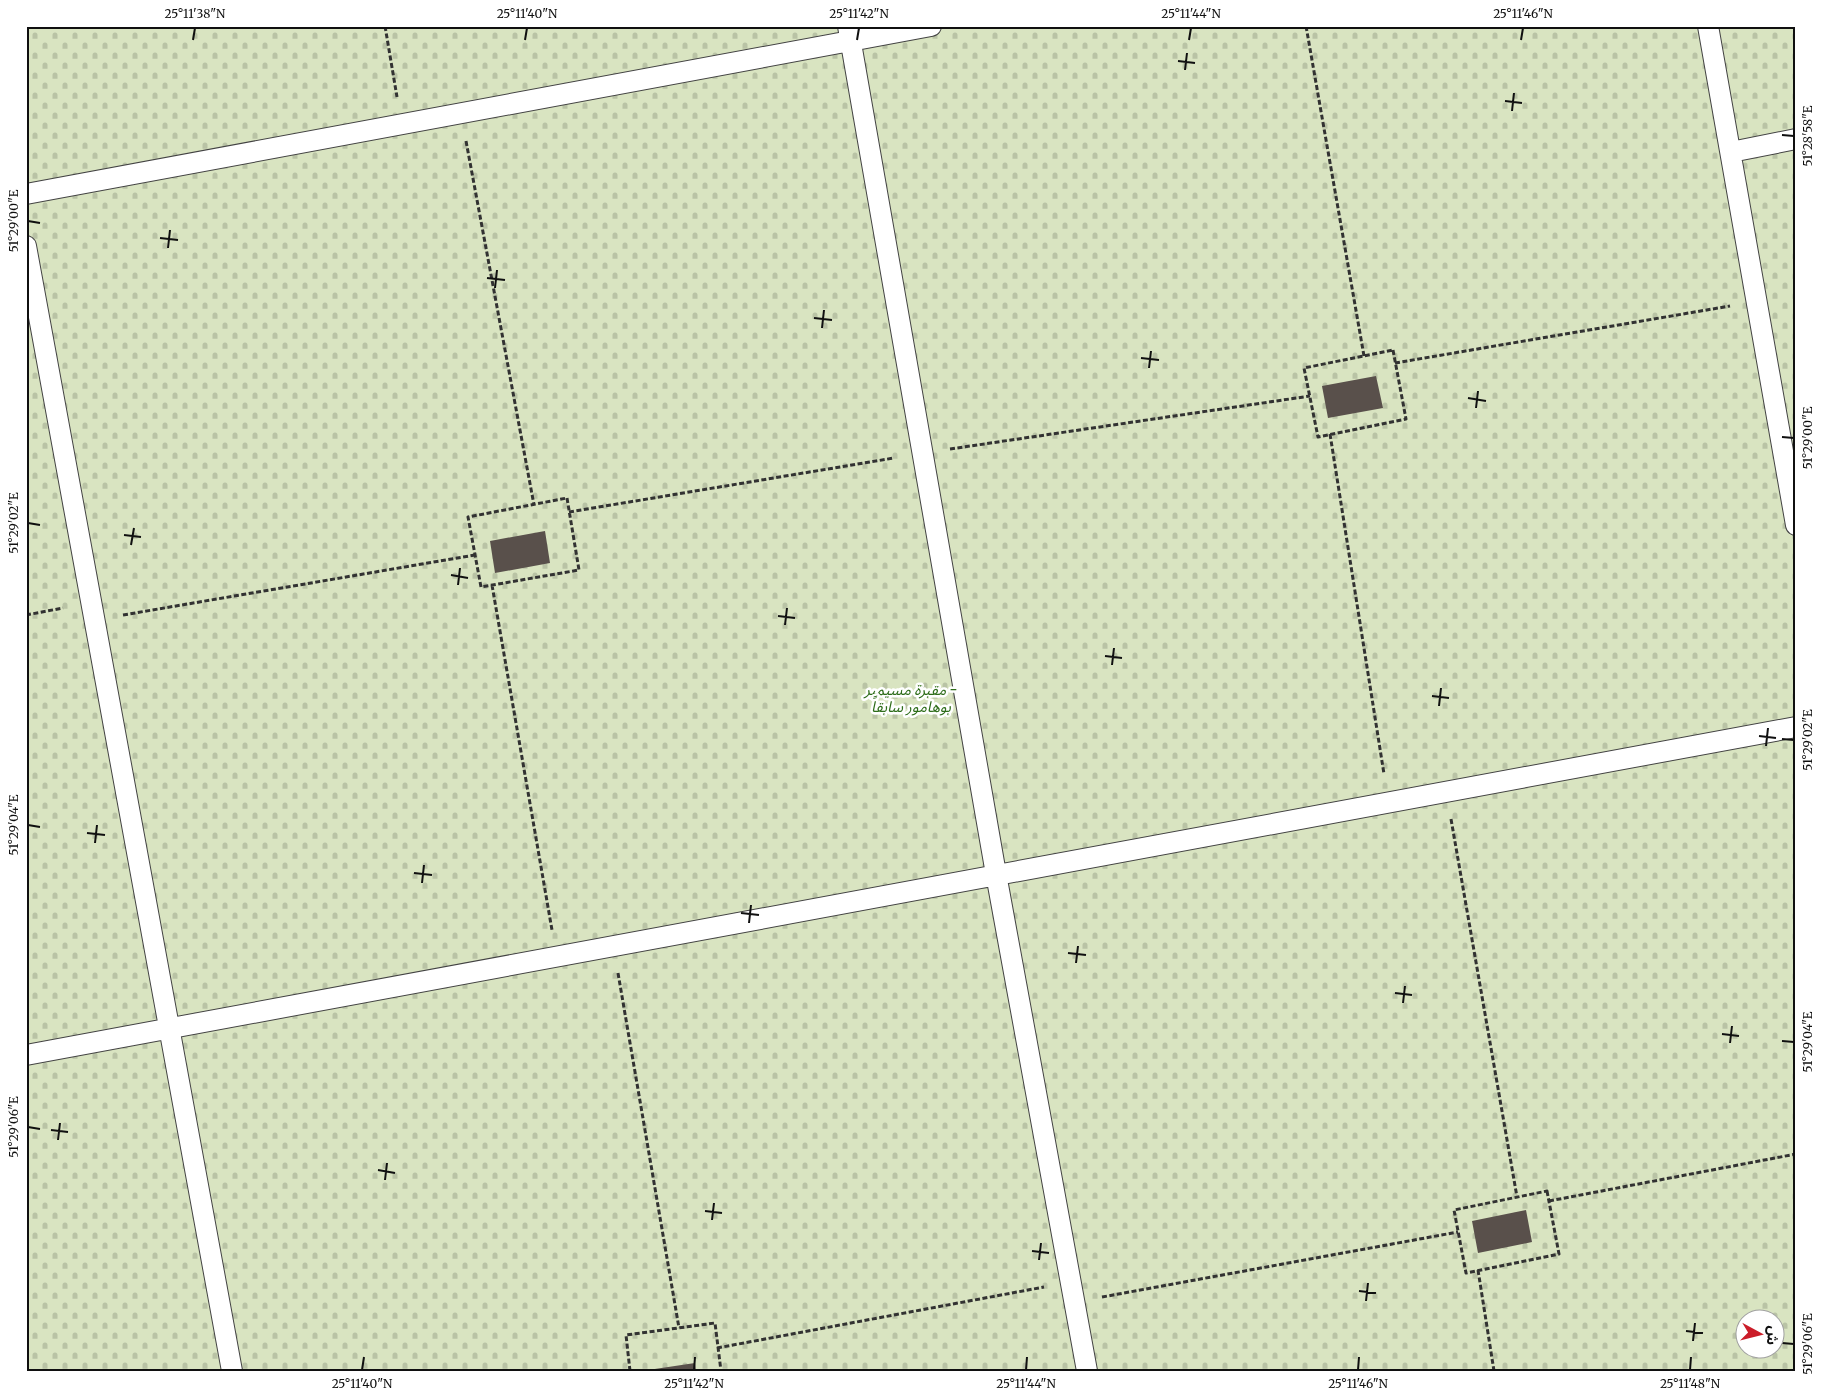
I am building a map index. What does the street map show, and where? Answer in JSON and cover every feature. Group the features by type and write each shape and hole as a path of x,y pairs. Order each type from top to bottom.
{"lane":[{"path":"26,194 460,114 850,34 931,26"},
{"path":"1708,26 1796,525"},
{"path":"850,34 996,874 1086,1371"},
{"path":"1731,152 1796,139"},
{"path":"26,246 171,1029 232,1371"},
{"path":"26,1055 1796,726"}],"path":[{"path":"385,26 402,124"},
{"path":"1306,26 1364,356"},
{"path":"460,114 534,505"},
{"path":"1395,363 1757,301"},
{"path":"1393,350 1406,419 1318,437 1304,368 1364,356 1393,350"},
{"path":"569,512 922,454 1310,396"},
{"path":"1330,434 1388,802"},
{"path":"567,498 580,570 480,587 468,517 534,505 567,498"},
{"path":"26,615 94,611 475,555"},
{"path":"492,585 556,956"},
{"path":"1446,791 1517,1197"},
{"path":"613,946 679,1328"},
{"path":"1549,1201 1796,1154"},
{"path":"1547,1191 1560,1254 1466,1273 1454,1210 1517,1197 1547,1191"},
{"path":"1074,1302 1458,1232"},
{"path":"1478,1270 1494,1371"},
{"path":"718,1348 1070,1282"},
{"path":"630,1371 626,1335 715,1323 720,1371"}],"green space":[{"name":"مقبرة مسيمير - بوهامور سابقاً","path":"26,26 1796,26 1796,1371 26,1371"}],"building":[{"path":"1376,376 1383,408 1328,418 1322,386"},
{"path":"545,531 550,563 495,573 490,541"},
{"path":"1526,1210 1532,1242 1478,1253 1472,1221"},
{"path":"695,1363 696,1371 648,1371 648,1370"}]}
